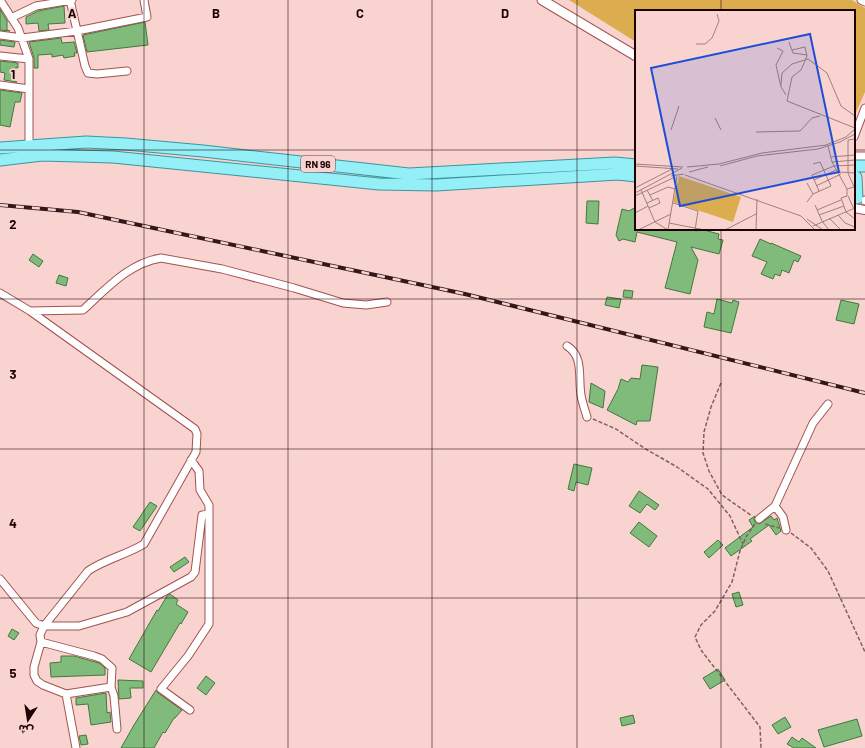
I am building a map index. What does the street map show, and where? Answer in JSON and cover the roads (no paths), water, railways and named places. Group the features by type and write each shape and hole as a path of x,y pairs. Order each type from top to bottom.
{"main road":[{"path":"542,0 635,55"},
{"name":"RN 96","path":"0,148 86,142 126,144 409,174 607,164 635,165"},
{"name":"RN 96","path":"0,160 42,155 113,157 379,184 436,185 618,174 635,176"},
{"path":"858,176 860,201"}],"street":[{"path":"11,18 36,6 70,0 85,66 88,73 97,74 127,71"},
{"path":"0,35 22,38 77,31 147,17 144,0"},
{"path":"861,0 865,2"},
{"path":"0,1 18,28 29,59 29,145"},
{"path":"0,56 29,59"},
{"path":"0,85 29,89"},
{"path":"855,134 865,108"},
{"path":"860,201 865,210"},
{"path":"30,311 83,310 123,274 151,260 161,258 222,270 294,288 343,303 366,305 387,302"},
{"path":"0,293 30,311 195,429 198,434 196,452 144,544 97,565 88,571 44,626 40,635 41,642 34,667 34,675 37,681 43,686 66,694 110,687"},
{"path":"567,346 571,348 576,355 581,397 587,417"},
{"path":"758,520 775,506 813,423 828,404"},
{"path":"190,710 161,689 188,656 209,624 209,505 200,490 199,471 191,460"},
{"path":"775,506 783,517 786,530"},
{"path":"0,579 36,623 44,626 78,626 127,612 191,577 195,572 202,515 209,514"},
{"path":"41,642 94,656 102,659 112,668 110,687 114,696 117,730"},
{"path":"66,694 76,748"}],"railway":[{"path":"0,205 78,212 465,294 865,393"}]}
